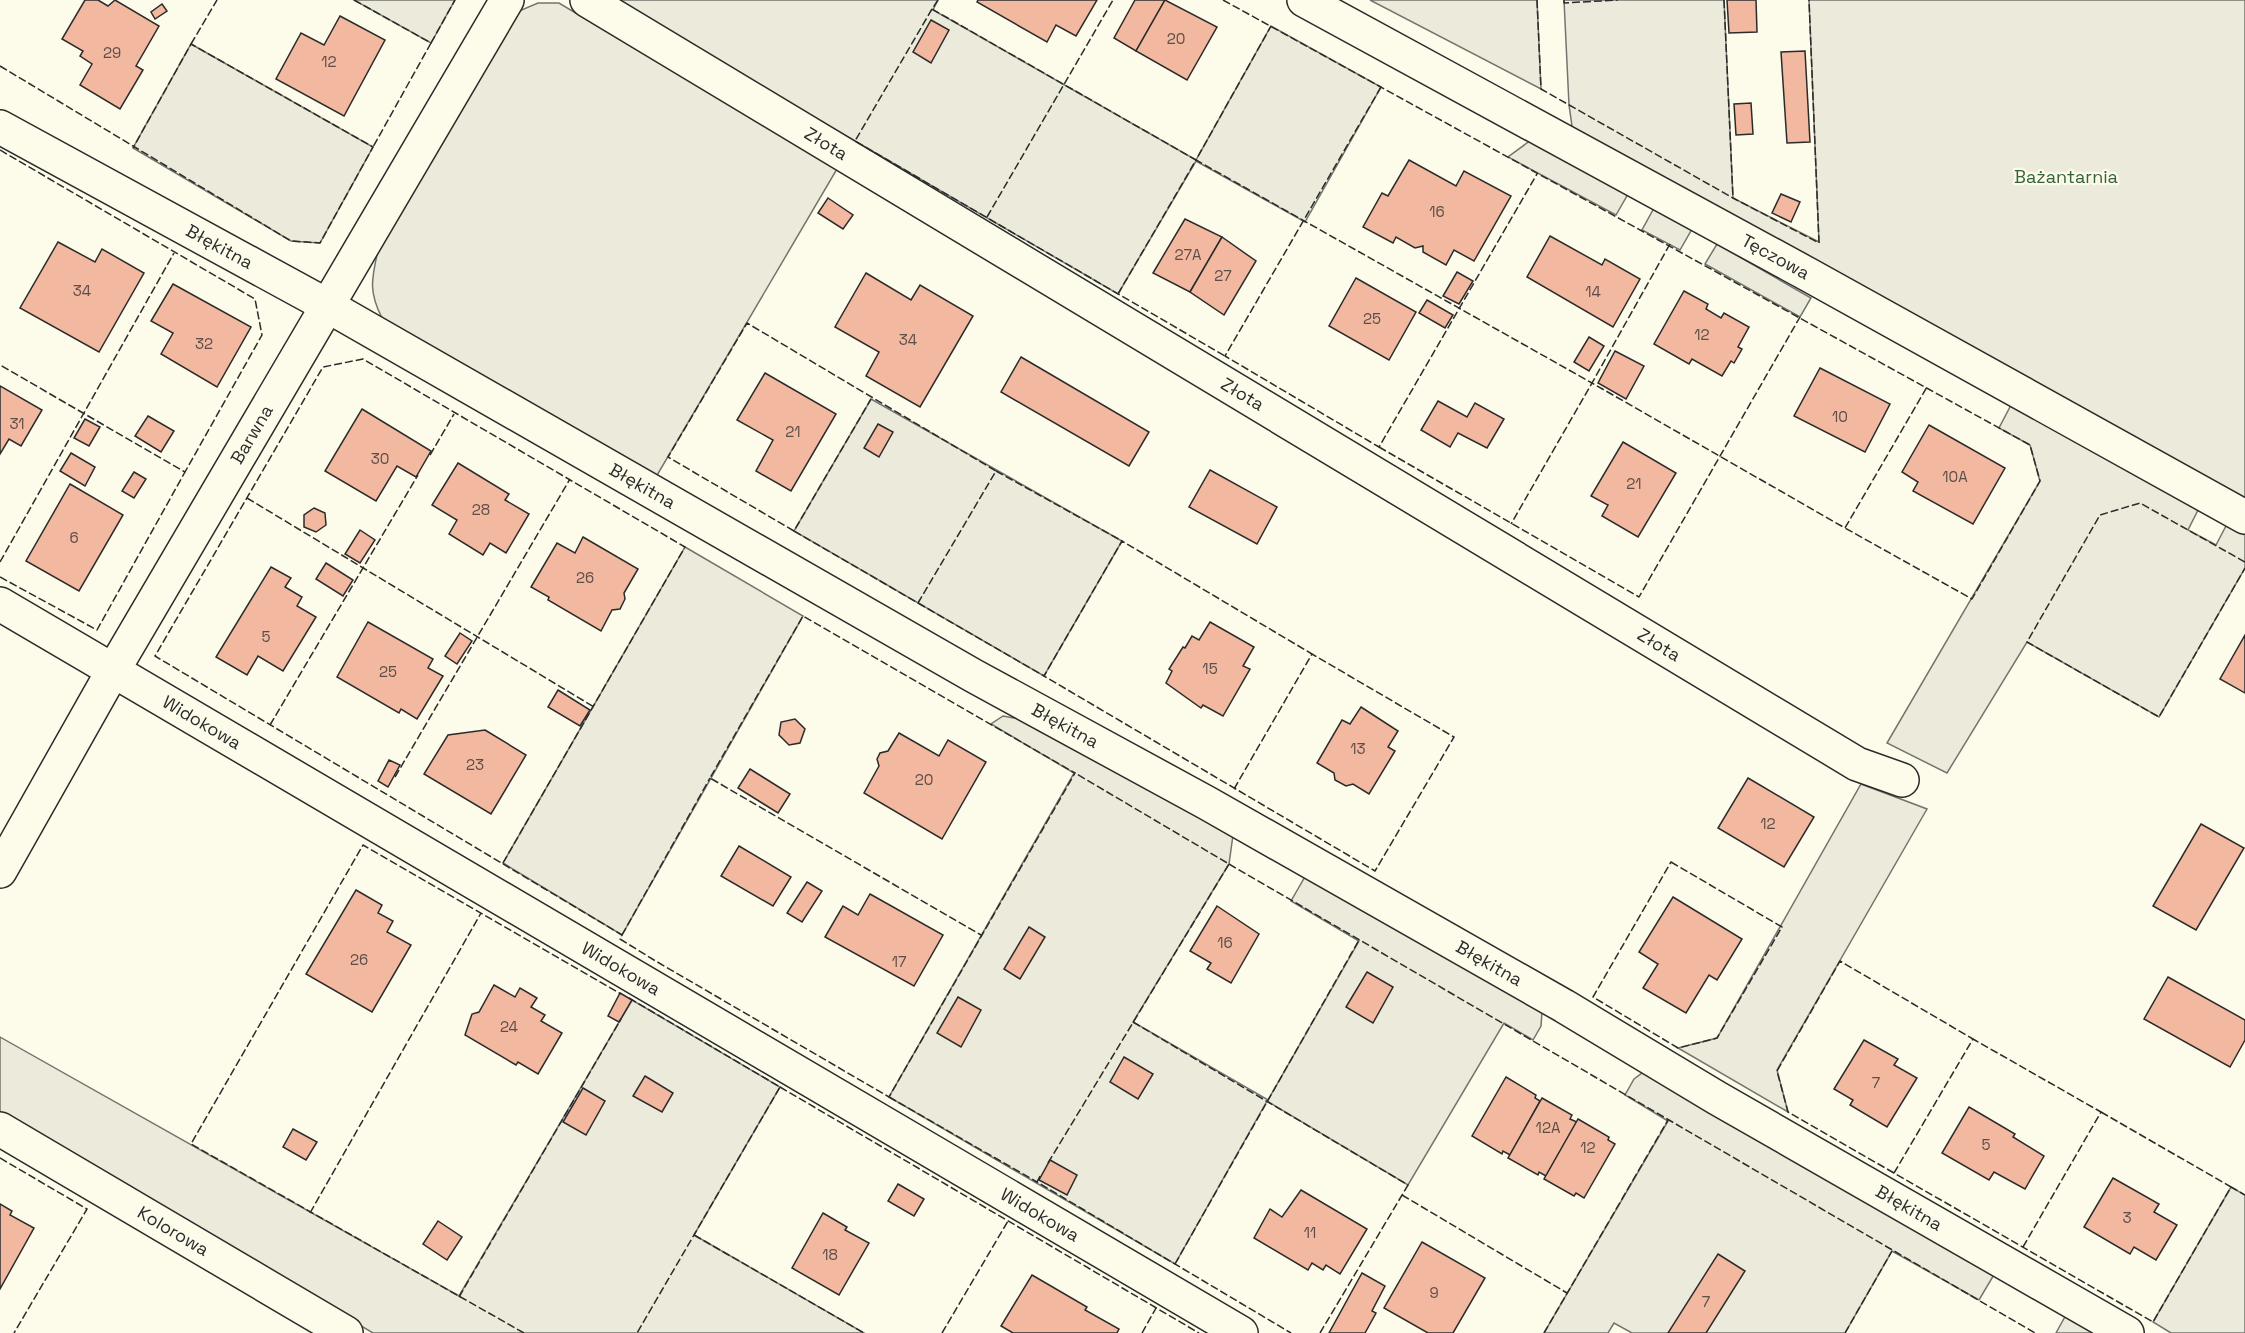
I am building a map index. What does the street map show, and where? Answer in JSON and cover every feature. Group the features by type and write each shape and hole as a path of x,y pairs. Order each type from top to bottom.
{"street":[{"name":"Barwna","path":"0,871 114,669 507,0"},
{"name":"Złota","path":"587,0 1857,764 1902,780"},
{"name":"Tęczowa","path":"1304,0 1830,286 2245,517"},
{"name":"Błękitna","path":"0,127 328,306 983,681 1207,803 1564,1006 1717,1098 2127,1333"},
{"name":"Widokowa","path":"0,604 1241,1333"},
{"name":"Kolorowa","path":"0,1129 346,1333"}],"green space":[{"path":"354,0 455,0 431,43"},
{"path":"613,0 938,0 933,10 1196,160 1271,26 1381,87 1305,222 1196,161 1118,294"},
{"path":"1370,0 1537,0 1541,89"},
{"name":"Bażantarnia","path":"1564,0 1724,0 1733,198 1819,242 1809,0 2245,0 2245,498 1573,133 1569,105"},
{"path":"538,3 559,3 837,169 656,477 382,318 373,292 372,284 378,250 519,11"},
{"path":"191,44 373,147 320,243 291,241 133,148"},
{"path":"1531,140 1628,194 1616,215 1508,157"},
{"path":"1654,208 1692,229 1680,250 1642,230"},
{"path":"1717,244 1811,298 1800,317 1705,264"},
{"path":"871,399 1122,541 1044,676 794,531"},
{"path":"2011,405 2198,510 2188,530 2216,545 2227,524 2245,535 2245,568 2159,717 2027,642 1947,773 1887,743 2040,481 2030,445 1999,428"},
{"path":"685,547 803,616 622,935 503,863"},
{"path":"1003,716 1030,721 1233,835 1229,864 1133,1022 1268,1100 1359,941 1291,901 1306,875 1542,1012 1541,1026 1533,1040 1504,1023 1408,1185 1267,1101 1175,1264 889,1097 1074,773 991,724"},
{"path":"1861,784 1927,809 1777,1070 1788,1112 1678,1048 1717,1038"},
{"path":"632,1000 780,1087 694,1235 864,1333 373,1333 0,1112 0,1037 459,1296"},
{"path":"1645,1071 1995,1273 1979,1300 1892,1251 1845,1333 1632,1333 1614,1323 1608,1333 1544,1333 1668,1121 1625,1095 1634,1079"},
{"path":"2231,1187 2245,1195 2245,1333 2171,1333 2153,1322"},
{"path":"2067,1313 2100,1333 2056,1333"}],"building":[{"path":"85,0 98,0 108,6 115,0 159,26 136,66 143,70 120,109 80,85 92,64 80,56 83,51 62,39"},
{"path":"978,0 1097,0 1076,36 1056,25 1047,42 977,2"},
{"path":"1135,0 1165,0 1136,51 1114,38"},
{"path":"1165,0 1217,27 1187,80 1136,51"},
{"path":"1727,0 1756,0 1757,32 1729,33"},
{"path":"162,4 167,11 155,19 151,12"},
{"path":"340,16 385,40 344,116 276,79 301,33 324,45"},
{"path":"931,20 949,30 931,63 913,52"},
{"path":"1805,51 1810,142 1787,143 1781,52"},
{"path":"1751,103 1753,134 1736,135 1734,104"},
{"path":"1409,160 1456,186 1464,171 1511,196 1474,261 1454,250 1446,265 1423,252 1423,246 1415,248 1396,237 1393,243 1363,227 1382,193 1388,196"},
{"path":"1781,194 1800,202 1791,222 1772,213"},
{"path":"828,198 853,215 843,229 818,213"},
{"path":"1185,219 1222,237 1190,292 1153,273"},
{"path":"1550,236 1602,265 1605,259 1640,279 1613,327 1527,277"},
{"path":"1222,237 1256,261 1224,315 1190,292"},
{"path":"58,242 95,262 102,249 144,273 99,352 20,308"},
{"path":"1457,272 1473,281 1459,304 1443,296"},
{"path":"866,273 911,300 920,285 973,316 920,407 866,376 879,352 835,327"},
{"path":"1356,278 1416,312 1389,360 1329,326"},
{"path":"173,284 251,327 217,387 161,354 173,333 151,321"},
{"path":"1684,291 1708,304 1706,309 1721,318 1724,313 1749,327 1738,347 1742,349 1734,363 1731,361 1722,376 1692,359 1689,364 1654,344"},
{"path":"1427,300 1453,315 1445,328 1419,313"},
{"path":"1589,337 1604,346 1589,371 1574,362"},
{"path":"1615,351 1644,366 1626,399 1598,383"},
{"path":"1021,357 1149,432 1129,466 1001,392"},
{"path":"1820,368 1890,404 1865,452 1794,416"},
{"path":"765,373 836,414 791,491 756,471 773,440 737,420"},
{"path":"0,386 42,410 21,446 9,439 0,454"},
{"path":"1438,401 1467,417 1475,403 1504,419 1487,448 1458,433 1450,447 1421,430"},
{"path":"362,409 431,451 416,477 397,466 376,501 325,471"},
{"path":"148,416 174,431 161,452 135,436"},
{"path":"85,419 100,427 89,446 74,438"},
{"path":"878,424 893,432 879,457 864,448"},
{"path":"1929,425 2005,468 1973,524 1913,491 1918,482 1902,472"},
{"path":"1623,442 1676,473 1638,537 1602,516 1608,505 1591,496"},
{"path":"71,453 95,467 85,486 60,471"},
{"path":"458,463 509,494 505,500 529,514 506,553 490,543 483,555 449,534 457,520 432,505"},
{"path":"1210,470 1277,507 1257,544 1189,507"},
{"path":"134,472 146,479 134,498 122,491"},
{"path":"70,484 123,515 79,591 26,561"},
{"path":"314,508 325,513 326,525 316,532 304,527 304,515"},
{"path":"360,530 375,540 360,563 345,554"},
{"path":"583,537 638,569 624,593 625,599 620,609 612,610 601,631 548,600 549,597 531,587 557,543 575,553"},
{"path":"326,563 353,580 343,596 316,579"},
{"path":"271,567 291,578 285,587 302,597 297,606 316,617 283,671 258,656 247,675 216,657"},
{"path":"368,622 433,659 428,668 443,676 417,719 401,709 399,713 337,677"},
{"path":"1210,622 1254,647 1243,666 1250,669 1223,716 1203,705 1201,708 1166,683 1172,671 1169,669 1183,647 1185,648 1192,636 1199,640"},
{"path":"460,633 472,641 457,664 445,656"},
{"path":"2245,635 2245,693 2220,679"},
{"path":"558,690 590,710 580,726 548,707"},
{"path":"1361,707 1398,731 1388,747 1395,751 1369,794 1353,784 1346,786 1335,780 1334,773 1317,763 1342,720 1350,724"},
{"path":"795,719 805,729 800,743 789,745 779,735 781,722"},
{"path":"485,730 526,755 491,814 424,774 448,735"},
{"path":"899,733 939,756 948,740 986,762 942,839 864,793 879,766 877,759 880,753 888,751"},
{"path":"389,760 400,765 388,787 378,781"},
{"path":"750,769 790,794 778,813 738,788"},
{"path":"1748,778 1814,817 1784,867 1718,828"},
{"path":"2201,824 2244,848 2196,930 2153,906"},
{"path":"739,846 791,877 773,906 721,876"},
{"path":"807,882 822,891 802,922 787,913"},
{"path":"356,890 382,905 378,913 393,921 387,932 411,945 372,1012 306,974"},
{"path":"870,894 943,935 914,986 825,937 843,906 858,915"},
{"path":"1673,897 1742,939 1717,980 1709,975 1686,1013 1643,988 1658,964 1639,952"},
{"path":"1217,906 1259,934 1231,983 1207,969 1211,963 1190,951"},
{"path":"1029,927 1045,937 1020,979 1004,969"},
{"path":"1367,972 1393,987 1373,1023 1346,1007"},
{"path":"2168,977 2245,1020 2245,1040 2230,1067 2144,1019"},
{"path":"494,985 515,997 520,988 537,998 531,1007 545,1015 541,1021 562,1033 538,1074 518,1062 516,1065 465,1035 472,1014 479,1012"},
{"path":"620,993 632,1000 619,1022 608,1016"},
{"path":"958,997 981,1010 961,1047 937,1033"},
{"path":"1864,1040 1898,1059 1894,1065 1917,1078 1887,1127 1850,1105 1853,1100 1834,1089"},
{"path":"1124,1057 1153,1074 1138,1099 1110,1082"},
{"path":"645,1076 673,1093 662,1112 633,1096"},
{"path":"1506,1077 1536,1095 1535,1098 1540,1101 1510,1155 1503,1151 1502,1154 1472,1136"},
{"path":"583,1088 605,1101 586,1135 563,1122"},
{"path":"1542,1098 1572,1115 1570,1119 1577,1122 1546,1176 1539,1172 1538,1175 1508,1158"},
{"path":"1969,1107 2015,1134 2013,1137 2044,1156 2025,1189 1994,1172 1989,1180 1942,1153"},
{"path":"1578,1119 1609,1137 1608,1140 1615,1144 1584,1198 1576,1193 1574,1196 1544,1179"},
{"path":"293,1129 317,1142 306,1160 283,1147"},
{"path":"1050,1160 1077,1175 1067,1195 1039,1180"},
{"path":"2113,1178 2159,1204 2154,1212 2177,1225 2156,1260 2134,1247 2130,1254 2084,1227"},
{"path":"898,1184 924,1199 914,1216 888,1201"},
{"path":"1301,1190 1367,1229 1340,1274 1326,1265 1323,1270 1312,1263 1308,1270 1254,1238 1270,1209 1282,1217"},
{"path":"0,1204 12,1211 10,1215 34,1228 0,1289"},
{"path":"823,1213 847,1227 845,1230 869,1243 839,1295 792,1268"},
{"path":"438,1221 462,1237 447,1260 423,1244"},
{"path":"1422,1242 1485,1278 1453,1333 1428,1333 1384,1308"},
{"path":"1718,1254 1745,1271 1706,1333 1668,1333"},
{"path":"1362,1273 1385,1286 1372,1311 1376,1313 1365,1333 1329,1333"},
{"path":"1032,1275 1087,1307 1085,1310 1119,1329 1117,1333 1013,1333 1001,1326"}],"fence":[{"path":"191,44 217,0"},
{"path":"354,0 431,43 373,147"},
{"path":"431,43 455,0"},
{"path":"938,0 932,9 1196,160 1271,26"},
{"path":"987,217 1113,0"},
{"path":"1223,0 2030,445 2040,481 1972,599 1845,528"},
{"path":"1537,0 1541,89 1733,198 1819,243 1809,0"},
{"path":"1564,0 1564,3 1618,0"},
{"path":"1724,0 1733,198"},
{"path":"932,9 855,141 1225,356"},
{"path":"0,66 291,241 320,243 373,147 191,44 133,148"},
{"path":"1381,87 1225,356 1379,447 1537,174"},
{"path":"0,150 255,299 262,335 185,472 0,365"},
{"path":"1118,294 1196,160 1592,383 1511,524"},
{"path":"1670,244 1592,383 1845,528 1927,387"},
{"path":"0,562 174,253"},
{"path":"1379,447 1639,597 1800,317"},
{"path":"794,531 668,457 747,323 996,471 918,603 794,531 871,399"},
{"path":"503,863 685,547 363,359 323,367 155,656 622,935 620,939 654,960 889,1097 1075,773 803,616 710,778 981,935"},
{"path":"430,455 454,414"},
{"path":"996,471 1122,541"},
{"path":"0,577 97,630 185,472"},
{"path":"270,725 418,475"},
{"path":"395,777 570,479"},
{"path":"247,498 594,707"},
{"path":"2245,562 2140,503 2100,515 2027,642 2159,717 2245,568"},
{"path":"1234,789 1312,654 1122,541 1044,676 1375,871 1454,737 1312,654"},
{"path":"918,603 1044,676"},
{"path":"1048,1163 1229,864 1075,773"},
{"path":"622,935 710,778"},
{"path":"524,1333 191,1144 363,845 621,994"},
{"path":"1671,862 1782,927 1717,1038 1678,1048 1593,997 1671,862"},
{"path":"1229,864 2035,1333"},
{"path":"310,1213 481,913"},
{"path":"1175,1264 1359,940"},
{"path":"1894,1173 1788,1112 1777,1071 1840,961 1973,1039"},
{"path":"629,998 780,1087 637,1333"},
{"path":"459,1297 621,1019"},
{"path":"1133,1022 1408,1185 1320,1333"},
{"path":"2023,1247 2101,1112 1973,1039 1894,1173 2153,1322 2231,1187 2245,1195"},
{"path":"780,1087 1199,1333"},
{"path":"889,1097 1037,1182"},
{"path":"2101,1112 2231,1187"},
{"path":"1544,1333 1668,1120"},
{"path":"0,1158 87,1209 14,1333"},
{"path":"1040,1176 1037,1182 1291,1333"},
{"path":"1402,1195 1567,1293"},
{"path":"942,1333 1008,1221"},
{"path":"694,1235 864,1333"},
{"path":"1845,1333 1892,1251"},
{"path":"1142,1333 1156,1308"}]}
